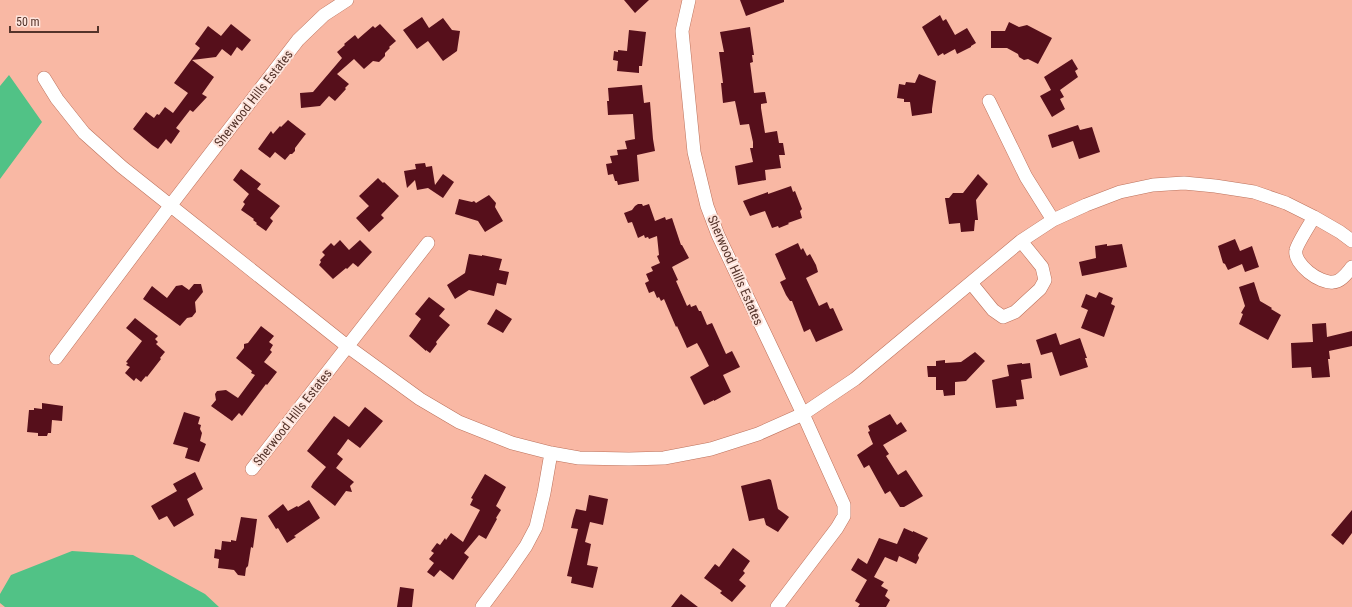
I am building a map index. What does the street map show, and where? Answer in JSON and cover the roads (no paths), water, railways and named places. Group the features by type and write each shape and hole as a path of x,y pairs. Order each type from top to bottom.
{"street":[{"name":"Sherwood Hills Estates","path":"56,358 170,206 298,40 324,15 347,0"},
{"name":"Sherwood Hills Estates","path":"689,0 682,31 694,152 707,206 718,235 803,414 844,505 844,516 837,528 777,607"},
{"path":"44,78 57,99 84,133 122,167 347,346 420,400 459,422 512,443 550,454 579,458 664,458 712,449 758,434 803,414 855,379 1021,241 1053,220 1120,192 1152,185 1184,183 1254,192 1286,203 1314,217 1340,232 1352,241"},
{"path":"989,101 1026,177 1053,220"},
{"path":"1314,217 1296,250 1297,259 1303,268 1324,282 1334,283 1343,278 1352,268"},
{"path":"971,283 993,310 1004,317 1014,312 1040,289 1045,280 1042,267 1021,241"},
{"name":"Sherwood Hills Estates","path":"252,469 428,243"},
{"path":"482,607 526,546 536,527 544,493 550,454"}]}
